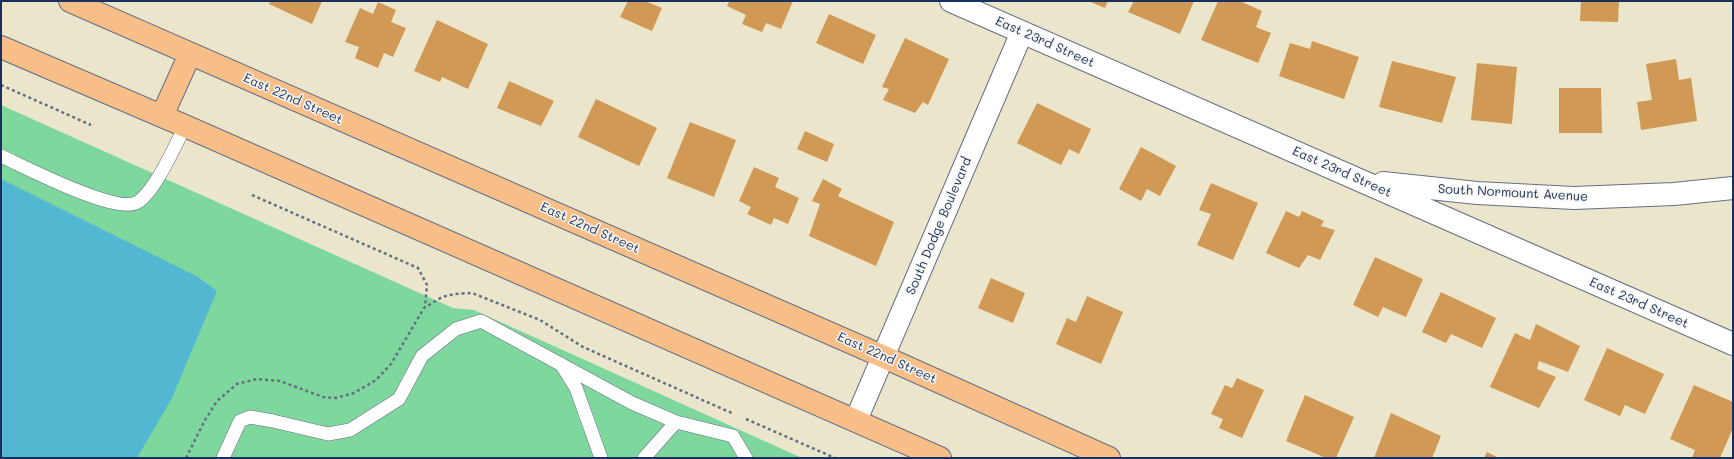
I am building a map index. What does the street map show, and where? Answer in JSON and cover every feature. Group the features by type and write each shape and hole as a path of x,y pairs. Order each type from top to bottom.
{"main road":[{"name":"East 22nd Street","path":"70,1 884,357 1109,458"},
{"path":"1,47 185,126 940,458"},
{"path":"162,116 190,54"}],"street":[{"name":"East 23rd Street","path":"951,1 1733,344"},
{"name":"South Dodge Boulevard","path":"856,420 1022,32"},
{"name":"South Normount Avenue","path":"1365,182 1477,193 1574,198 1674,194 1733,188"}],"lane":[{"path":"1,156 99,199 122,204 136,203 148,192 169,158 185,126"},
{"path":"223,458 240,421 250,417 328,434 350,430 399,399 422,356 456,329 481,321 632,402 676,422 733,436 746,458"},
{"path":"561,364 576,388 601,458"},
{"path":"644,458 676,422"}],"path":[{"path":"1,85 91,125"},
{"path":"186,458 205,420 217,401 237,384 257,379 280,381 323,397 336,398 354,393 376,380 391,364 424,308 427,285 418,268 252,195"},
{"path":"424,308 442,297 455,294 472,293 540,320 583,347 835,458"}],"green space":[{"path":"1,105 453,308 474,310 802,458 1,458"}],"water":[{"path":"1,179 198,277 217,291 171,400 137,458 1,458"}],"building":[{"path":"270,1 322,1 312,24 269,4"},
{"path":"628,1 645,1 662,8 652,31 620,17"},
{"path":"729,1 793,1 781,29 766,23 762,32 742,24 746,15 727,6"},
{"path":"1088,1 1108,1 1105,8"},
{"path":"1134,1 1194,1 1180,34 1128,12"},
{"path":"1218,1 1240,1 1262,11 1256,27 1271,33 1258,63 1201,40"},
{"path":"1581,1 1619,1 1618,22 1580,21"},
{"path":"378,2 396,10 391,22 406,28 393,57 384,53 378,68 355,58 359,47 345,42 360,8 373,14"},
{"path":"829,14 876,35 863,64 816,43"},
{"path":"437,20 488,44 468,89 442,77 440,82 414,71"},
{"path":"905,38 949,59 928,105 923,102 915,113 883,100 889,89 882,87"},
{"path":"1312,41 1359,57 1344,99 1279,76 1290,43 1310,49"},
{"path":"1676,59 1679,80 1691,78 1697,121 1641,130 1637,102 1652,100 1646,64"},
{"path":"1392,61 1456,77 1442,123 1379,107"},
{"path":"1477,63 1517,67 1512,124 1471,120"},
{"path":"509,81 554,101 541,126 497,108"},
{"path":"1559,88 1601,88 1602,133 1559,133"},
{"path":"596,99 657,128 639,166 578,137"},
{"path":"1037,103 1091,129 1079,154 1069,149 1061,165 1017,143"},
{"path":"690,122 736,140 714,197 667,178"},
{"path":"805,131 834,144 827,162 797,149"},
{"path":"1141,147 1176,166 1160,196 1147,189 1141,201 1119,189"},
{"path":"754,167 779,178 775,187 799,198 788,224 774,218 771,225 747,214 751,207 739,201"},
{"path":"823,179 842,189 838,196 894,222 876,266 809,236 820,204 812,201"},
{"path":"1211,183 1258,203 1233,260 1197,245 1211,214 1199,210"},
{"path":"1286,211 1299,217 1302,211 1324,221 1321,226 1335,230 1320,260 1308,255 1299,268 1266,253"},
{"path":"1375,257 1423,279 1406,317 1383,307 1378,317 1353,305"},
{"path":"991,278 1025,293 1013,323 978,308"},
{"path":"1441,292 1496,318 1482,348 1451,334 1446,343 1422,332"},
{"path":"1087,296 1123,312 1101,364 1056,344 1067,318 1076,322"},
{"path":"1536,324 1580,346 1568,372 1539,361 1537,369 1556,377 1539,408 1490,387 1515,333 1530,340"},
{"path":"1607,348 1664,374 1645,414 1625,405 1620,416 1584,400"},
{"path":"1237,378 1264,390 1242,438 1219,428 1223,419 1211,414 1225,385 1232,388"},
{"path":"1694,385 1733,402 1733,428 1720,458 1692,458 1695,450 1670,439"},
{"path":"1305,395 1354,417 1336,458 1326,458 1286,441"},
{"path":"1391,413 1441,436 1432,458 1374,458"},
{"path":"1487,452 1499,458 1484,458"}]}
